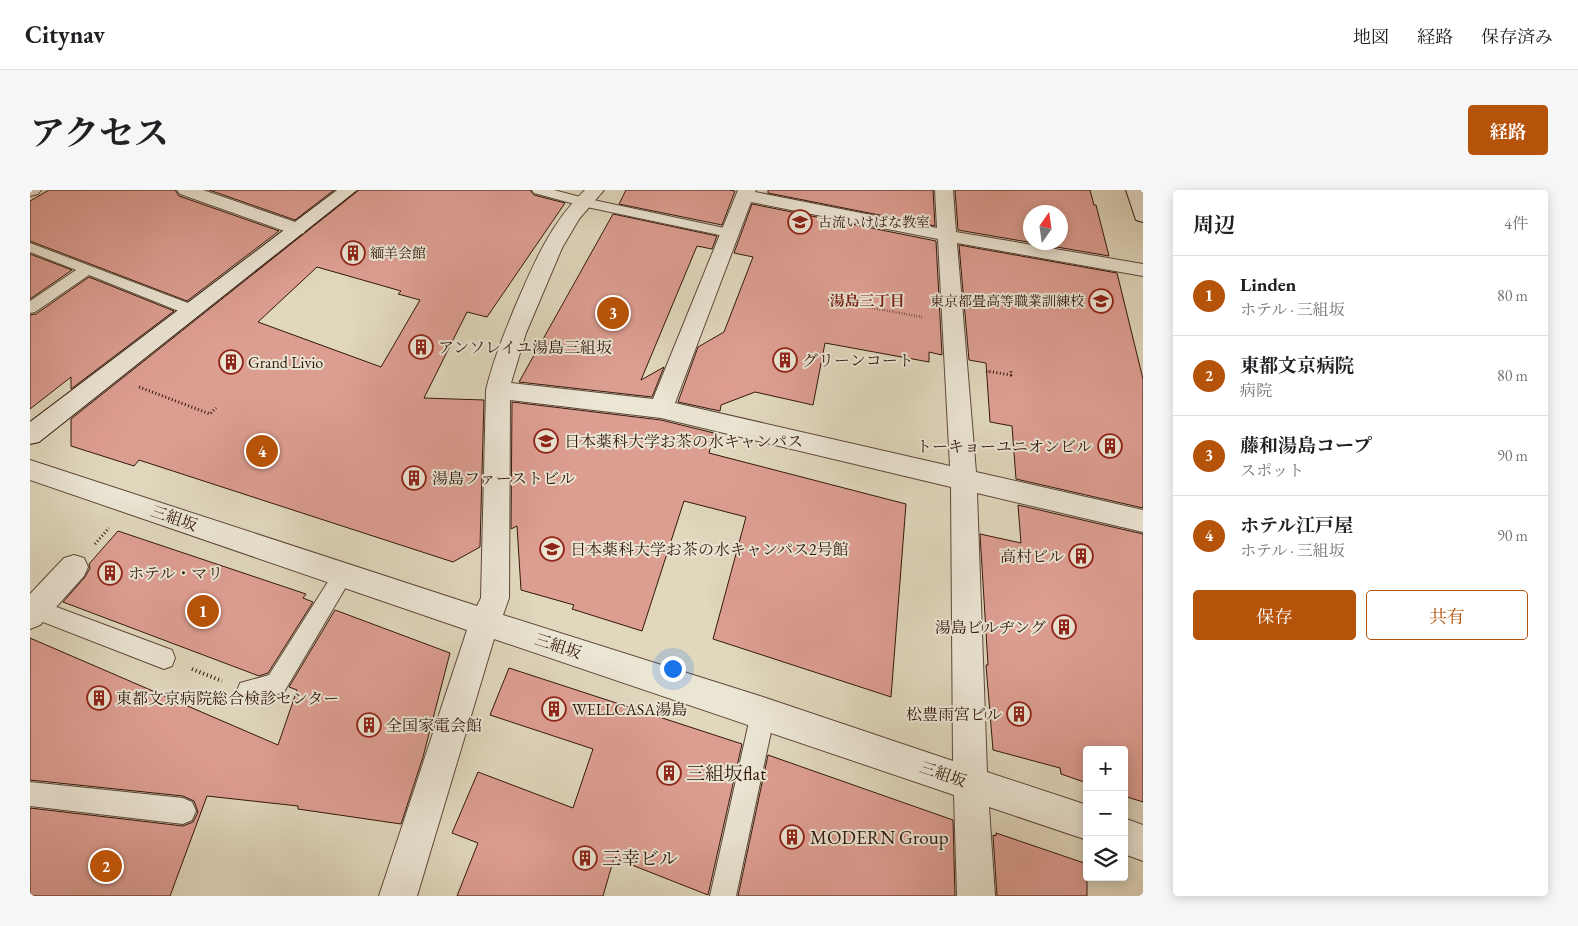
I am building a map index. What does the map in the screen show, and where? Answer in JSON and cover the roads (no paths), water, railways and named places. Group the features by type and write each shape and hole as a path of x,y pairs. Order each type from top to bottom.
{"street":[{"path":"186,190 297,229"},
{"path":"30,435 348,190"},
{"path":"944,190 949,236 964,479 971,784 976,896"},
{"path":"661,409 745,193 949,236 1143,270"},
{"path":"398,896 477,644 496,598 498,390 502,366 544,262 588,196"},
{"path":"498,390 661,409 1143,520"},
{"name":"三組坂","path":"30,470 486,623 763,713 1083,823"},
{"path":"33,612 74,567"},
{"path":"1128,837 1143,843"}],"lane":[{"path":"539,190 588,196 729,233"},
{"path":"30,247 192,310"},
{"path":"30,308 88,269"},
{"path":"248,691 276,684 343,575"},
{"path":"33,612 164,658"},
{"path":"723,896 763,713"},
{"path":"30,794 184,810"}],"place":[{"name":"古流いけばな教室","path":"800,222"},
{"name":"緬羊会館","path":"353,253"},
{"name":"東京都畳高等職業訓練校","path":"1101,301"},
{"name":"藤和湯島コープ","path":"613,313"},
{"name":"アンソレイユ湯島三組坂","path":"421,347"},
{"name":"グリーンコート","path":"785,360"},
{"name":"Grand Livio","path":"231,362"},
{"name":"日本薬科大学お茶の水キャンパス","path":"546,441"},
{"name":"トーキョーユニオンビル","path":"1110,446"},
{"name":"ホテル江戸屋","path":"262,451"},
{"name":"湯島ファーストビル","path":"414,478"},
{"name":"日本薬科大学お茶の水キャンパス2号館","path":"552,549"},
{"name":"高村ビル","path":"1081,556"},
{"name":"ホテル・マリ","path":"110,573"},
{"name":"Linden","path":"203,611"},
{"name":"湯島ビルヂング","path":"1064,627"},
{"name":"東都文京病院総合検診センター","path":"99,698"},
{"name":"WELLCASA湯島","path":"554,709"},
{"name":"松豊雨宮ビル","path":"1019,714"},
{"name":"全国家電会館","path":"369,725"},
{"name":"三組坂flat","path":"669,773"},
{"name":"MODERN Group","path":"792,837"},
{"name":"三幸ビル","path":"585,858"},
{"name":"東都文京病院","path":"106,866"}],"district":[{"name":"湯島三丁目","path":"867,300"}]}
